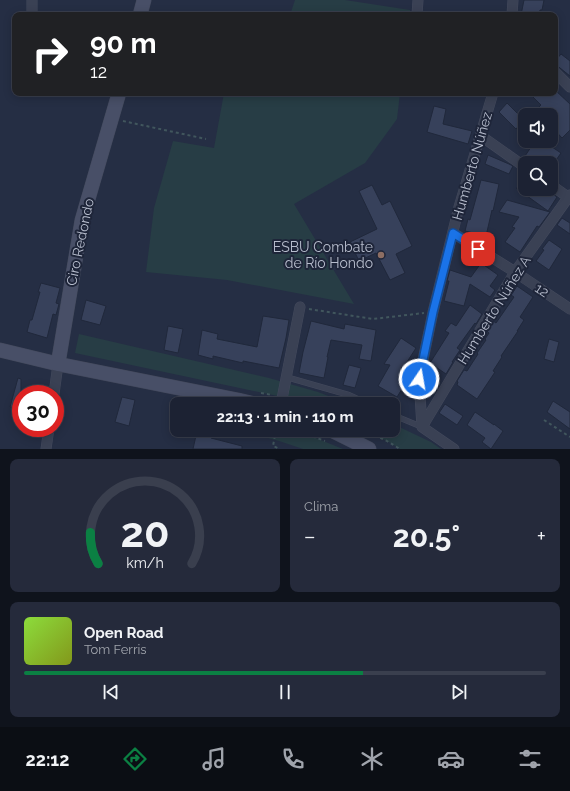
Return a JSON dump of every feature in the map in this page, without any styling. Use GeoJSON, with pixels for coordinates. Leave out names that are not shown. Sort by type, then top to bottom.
{"type":"FeatureCollection","features":[{"type":"Feature","properties":{"kind":"main road"},"geometry":{"type":"LineString","coordinates":[[141,12],[144,0]]}},
{"type":"Feature","properties":{"kind":"main road","name":"Ciro Redondo"},"geometry":{"type":"LineString","coordinates":[[58,364],[82,220],[118,96]]}},
{"type":"Feature","properties":{"kind":"main road"},"geometry":{"type":"LineString","coordinates":[[0,350],[58,364],[225,397]]}},
{"type":"Feature","properties":{"kind":"main road"},"geometry":{"type":"LineString","coordinates":[[331,437],[369,449]]}},
{"type":"Feature","properties":{"kind":"street"},"geometry":{"type":"LineString","coordinates":[[32,0],[32,12]]}},
{"type":"Feature","properties":{"kind":"street"},"geometry":{"type":"LineString","coordinates":[[417,12],[418,0]]}},
{"type":"Feature","properties":{"kind":"street"},"geometry":{"type":"LineString","coordinates":[[512,12],[514,0]]}},
{"type":"Feature","properties":{"kind":"street"},"geometry":{"type":"LineString","coordinates":[[558,75],[570,87]]}},
{"type":"Feature","properties":{"kind":"street","name":"Humberto Núñez"},"geometry":{"type":"LineString","coordinates":[[422,427],[419,379],[433,312],[459,207],[492,96]]}},
{"type":"Feature","properties":{"kind":"street"},"geometry":{"type":"LineString","coordinates":[[480,136],[518,162]]}},
{"type":"Feature","properties":{"kind":"street"},"geometry":{"type":"LineString","coordinates":[[558,189],[569,196]]}},
{"type":"Feature","properties":{"kind":"street","name":"Humberto Núñez A"},"geometry":{"type":"LineString","coordinates":[[422,427],[516,272],[569,196]]}},
{"type":"Feature","properties":{"kind":"street","name":"12"},"geometry":{"type":"LineString","coordinates":[[453,233],[516,272],[570,309]]}},
{"type":"Feature","properties":{"kind":"street"},"geometry":{"type":"LineString","coordinates":[[282,397],[300,307]]}},
{"type":"Feature","properties":{"kind":"street","name":"Ciro Redondo"},"geometry":{"type":"LineString","coordinates":[[55,385],[58,364]]}},
{"type":"Feature","properties":{"kind":"street"},"geometry":{"type":"LineString","coordinates":[[422,427],[454,449]]}},
{"type":"Feature","properties":{"kind":"street"},"geometry":{"type":"LineString","coordinates":[[46,449],[48,437]]}},
{"type":"Feature","properties":{"kind":"lane"},"geometry":{"type":"LineString","coordinates":[[286,377],[353,397]]}},
{"type":"Feature","properties":{"kind":"lane"},"geometry":{"type":"LineString","coordinates":[[400,418],[422,427]]}},
{"type":"Feature","properties":{"kind":"path"},"geometry":{"type":"LineString","coordinates":[[112,119],[206,139]]}},
{"type":"Feature","properties":{"kind":"path"},"geometry":{"type":"LineString","coordinates":[[300,307],[373,319],[433,312]]}},
{"type":"Feature","properties":{"kind":"path"},"geometry":{"type":"LineString","coordinates":[[544,420],[570,437]]}},
{"type":"Feature","properties":{"kind":"path"},"geometry":{"type":"LineString","coordinates":[[275,437],[273,446],[280,449]]}},
{"type":"Feature","properties":{"kind":"path"},"geometry":{"type":"LineString","coordinates":[[379,437],[400,449]]}},
{"type":"Feature","properties":{"kind":"shaded area"},"geometry":{"type":"Polygon","coordinates":[[[295,0],[345,0],[410,10],[410,12],[291,12],[295,0]]]}},
{"type":"Feature","properties":{"kind":"shaded area"},"geometry":{"type":"Polygon","coordinates":[[[223,96],[400,96],[397,119],[365,163],[294,204],[354,304],[227,280],[146,272],[154,208],[173,141],[214,148],[223,96]]]}},
{"type":"Feature","properties":{"kind":"shaded area"},"geometry":{"type":"Polygon","coordinates":[[[79,334],[269,378],[331,397],[282,397],[75,353],[79,334]]]}},
{"type":"Feature","properties":{"kind":"shaded area"},"geometry":{"type":"Polygon","coordinates":[[[400,427],[431,442],[441,449],[400,449],[379,437],[400,437],[400,427]]]}},
{"type":"Feature","properties":{"kind":"shaded area"},"geometry":{"type":"Polygon","coordinates":[[[264,437],[313,437],[343,449],[303,449],[264,437]]]}},
{"type":"Feature","properties":{"kind":"building"},"geometry":{"type":"Polygon","coordinates":[[[524,0],[544,0],[542,10],[540,10],[540,12],[522,12],[524,0]]]}},
{"type":"Feature","properties":{"kind":"building"},"geometry":{"type":"Polygon","coordinates":[[[561,54],[570,61],[570,76],[558,66],[558,58],[561,54]]]}},
{"type":"Feature","properties":{"kind":"building"},"geometry":{"type":"Polygon","coordinates":[[[558,93],[570,104],[570,130],[562,138],[558,134],[558,108],[538,108],[541,105],[532,96],[558,96],[558,93]]]}},
{"type":"Feature","properties":{"kind":"building"},"geometry":{"type":"Polygon","coordinates":[[[507,103],[518,114],[518,127],[516,129],[499,112],[507,103]]]}},
{"type":"Feature","properties":{"kind":"building"},"geometry":{"type":"Polygon","coordinates":[[[434,106],[446,109],[443,124],[472,131],[468,144],[427,132],[434,106]]]}},
{"type":"Feature","properties":{"kind":"building"},"geometry":{"type":"Polygon","coordinates":[[[530,148],[554,148],[561,153],[558,157],[558,156],[525,156],[530,148]]]}},
{"type":"Feature","properties":{"kind":"building"},"geometry":{"type":"Polygon","coordinates":[[[488,155],[513,166],[509,174],[485,164],[488,155]]]}},
{"type":"Feature","properties":{"kind":"building"},"geometry":{"type":"Polygon","coordinates":[[[481,180],[499,184],[486,236],[465,231],[468,219],[470,220],[481,180]]]}},
{"type":"Feature","properties":{"kind":"building"},"geometry":{"type":"Polygon","coordinates":[[[372,185],[382,205],[390,201],[412,246],[396,254],[405,273],[390,280],[376,253],[359,261],[350,242],[377,229],[359,191],[372,185]]]}},
{"type":"Feature","properties":{"kind":"building"},"geometry":{"type":"Polygon","coordinates":[[[527,196],[557,197],[548,211],[527,196]]]}},
{"type":"Feature","properties":{"kind":"building"},"geometry":{"type":"Polygon","coordinates":[[[507,200],[550,212],[539,227],[537,226],[520,252],[505,242],[515,228],[512,227],[519,217],[499,212],[507,200]]]}},
{"type":"Feature","properties":{"kind":"building"},"geometry":{"type":"Polygon","coordinates":[[[562,218],[570,223],[570,234],[557,225],[562,218]]]}},
{"type":"Feature","properties":{"kind":"building"},"geometry":{"type":"Polygon","coordinates":[[[549,240],[562,249],[549,270],[536,261],[544,250],[542,249],[549,240]]]}},
{"type":"Feature","properties":{"kind":"building"},"geometry":{"type":"Polygon","coordinates":[[[481,263],[498,275],[490,286],[495,290],[490,297],[470,284],[464,306],[444,301],[450,270],[471,277],[481,263]]]}},
{"type":"Feature","properties":{"kind":"building"},"geometry":{"type":"Polygon","coordinates":[[[41,283],[60,288],[56,303],[59,304],[56,315],[53,314],[47,338],[27,332],[40,292],[38,292],[41,283]]]}},
{"type":"Feature","properties":{"kind":"building"},"geometry":{"type":"Polygon","coordinates":[[[517,286],[533,297],[520,317],[524,320],[518,331],[501,356],[502,357],[493,371],[495,372],[477,399],[457,385],[457,381],[464,370],[467,371],[478,354],[477,353],[486,340],[485,339],[489,333],[487,331],[493,321],[496,323],[514,297],[511,295],[517,286]]]}},
{"type":"Feature","properties":{"kind":"building"},"geometry":{"type":"Polygon","coordinates":[[[86,300],[106,306],[100,325],[81,320],[86,300]]]}},
{"type":"Feature","properties":{"kind":"building"},"geometry":{"type":"Polygon","coordinates":[[[470,305],[482,314],[457,348],[460,350],[446,374],[430,363],[449,333],[445,331],[451,323],[456,326],[470,305]]]}},
{"type":"Feature","properties":{"kind":"building"},"geometry":{"type":"Polygon","coordinates":[[[263,316],[289,320],[279,368],[243,361],[243,363],[213,356],[213,359],[198,355],[202,330],[218,334],[217,339],[257,347],[263,316]]]}},
{"type":"Feature","properties":{"kind":"building"},"geometry":{"type":"Polygon","coordinates":[[[311,321],[344,329],[345,324],[376,330],[371,361],[359,359],[362,345],[331,340],[324,378],[299,373],[311,321]]]}},
{"type":"Feature","properties":{"kind":"building"},"geometry":{"type":"Polygon","coordinates":[[[168,326],[183,329],[178,353],[164,350],[168,326]]]}},
{"type":"Feature","properties":{"kind":"building"},"geometry":{"type":"Polygon","coordinates":[[[401,338],[416,348],[407,362],[411,364],[399,383],[404,386],[397,397],[378,386],[390,365],[384,364],[401,338]]]}},
{"type":"Feature","properties":{"kind":"building"},"geometry":{"type":"Polygon","coordinates":[[[549,339],[559,342],[554,362],[544,359],[549,339]]]}},
{"type":"Feature","properties":{"kind":"building"},"geometry":{"type":"Polygon","coordinates":[[[349,365],[361,368],[355,388],[343,385],[349,365]]]}},
{"type":"Feature","properties":{"kind":"building"},"geometry":{"type":"Polygon","coordinates":[[[18,378],[21,379],[21,385],[16,385],[18,378]]]}},
{"type":"Feature","properties":{"kind":"building"},"geometry":{"type":"Polygon","coordinates":[[[122,397],[135,400],[129,426],[115,422],[122,397]]]}},
{"type":"Feature","properties":{"kind":"building"},"geometry":{"type":"Polygon","coordinates":[[[553,401],[570,412],[570,429],[547,412],[553,401]]]}},
{"type":"Feature","properties":{"kind":"building"},"geometry":{"type":"Polygon","coordinates":[[[445,404],[463,416],[457,425],[439,413],[445,404]]]}},
{"type":"Feature","properties":{"kind":"building"},"geometry":{"type":"Polygon","coordinates":[[[475,412],[503,431],[491,449],[482,442],[485,438],[467,425],[475,412]]]}},
{"type":"Feature","properties":{"kind":"building"},"geometry":{"type":"Polygon","coordinates":[[[196,437],[211,437],[242,446],[242,449],[193,449],[196,437]]]}},
{"type":"Feature","properties":{"kind":"place","name":"ESBU Combate de Río Hondo"},"geometry":{"type":"Point","coordinates":[381,255]}},
{"type":"Feature","properties":{"kind":"route"},"geometry":{"type":"LineString","coordinates":[[419,379],[433,312],[453,233],[478,249]]}}]}
